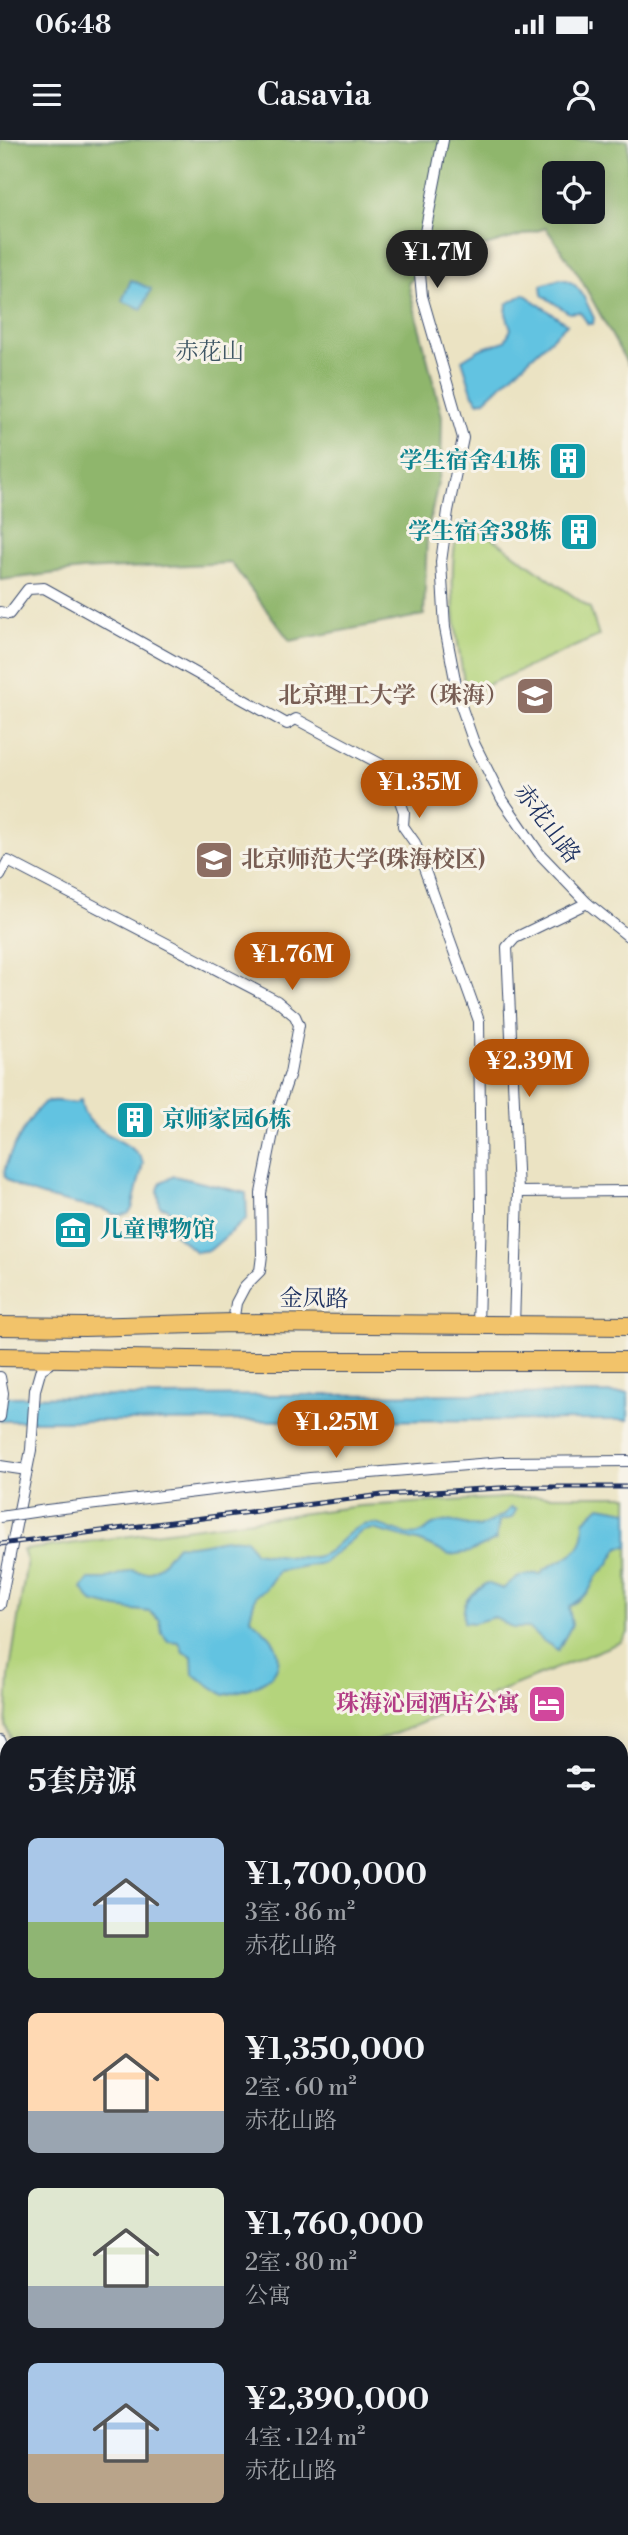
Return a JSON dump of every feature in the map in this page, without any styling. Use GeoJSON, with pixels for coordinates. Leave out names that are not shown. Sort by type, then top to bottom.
{"type":"FeatureCollection","features":[{"type":"Feature","properties":{"kind":"highway","name":"金凤路"},"geometry":{"type":"LineString","coordinates":[[0,1326],[233,1323],[628,1326]]}},
{"type":"Feature","properties":{"kind":"highway"},"geometry":{"type":"LineString","coordinates":[[0,1357],[252,1361],[628,1361]]}},
{"type":"Feature","properties":{"kind":"street","name":"赤花山路"},"geometry":{"type":"LineString","coordinates":[[443,140],[419,263],[422,296],[463,438],[441,562],[445,628],[459,700],[474,743],[502,799],[540,853],[587,903],[628,936]]}},
{"type":"Feature","properties":{"kind":"street"},"geometry":{"type":"LineString","coordinates":[[0,611],[9,614],[28,589],[44,588],[287,724],[296,719],[388,768],[404,812],[403,826],[415,843],[479,1021],[481,1210],[478,1326]]}},
{"type":"Feature","properties":{"kind":"street"},"geometry":{"type":"LineString","coordinates":[[0,876],[8,861],[277,1000],[295,1016],[299,1025],[290,1073],[278,1108],[261,1193],[260,1272],[245,1286],[236,1303],[233,1323]]}},
{"type":"Feature","properties":{"kind":"street"},"geometry":{"type":"LineString","coordinates":[[514,1326],[518,1192],[507,947],[515,939],[587,903]]}},
{"type":"Feature","properties":{"kind":"street"},"geometry":{"type":"LineString","coordinates":[[518,1192],[628,1191]]}},
{"type":"Feature","properties":{"kind":"street"},"geometry":{"type":"LineString","coordinates":[[0,1605],[27,1470],[35,1390],[41,1369],[63,1358]]}},
{"type":"Feature","properties":{"kind":"street"},"geometry":{"type":"LineString","coordinates":[[0,1377],[3,1393],[0,1418]]}},
{"type":"Feature","properties":{"kind":"street"},"geometry":{"type":"LineString","coordinates":[[0,1517],[310,1478],[503,1462],[628,1461]]}},
{"type":"Feature","properties":{"kind":"street"},"geometry":{"type":"LineString","coordinates":[[0,1466],[27,1470]]}},
{"type":"Feature","properties":{"kind":"green space","name":"赤花山"},"geometry":{"type":"Polygon","coordinates":[[[0,140],[628,140],[628,365],[578,274],[546,228],[431,262],[408,283],[442,416],[441,468],[427,535],[424,615],[290,641],[231,563],[82,570],[0,580],[0,140]]]}},
{"type":"Feature","properties":{"kind":"green space"},"geometry":{"type":"Polygon","coordinates":[[[459,524],[481,530],[590,608],[599,636],[466,694],[456,631],[453,587],[459,524]]]}},
{"type":"Feature","properties":{"kind":"green space"},"geometry":{"type":"Polygon","coordinates":[[[538,1496],[628,1496],[628,1633],[621,1642],[389,1736],[10,1736],[6,1727],[9,1676],[27,1561],[23,1550],[360,1506],[538,1496]]]}},
{"type":"Feature","properties":{"kind":"water"},"geometry":{"type":"Polygon","coordinates":[[[560,279],[573,283],[582,293],[594,318],[593,324],[588,324],[580,312],[569,313],[542,295],[541,285],[560,279]]]}},
{"type":"Feature","properties":{"kind":"water"},"geometry":{"type":"Polygon","coordinates":[[[131,280],[151,289],[142,309],[122,301],[131,280]]]}},
{"type":"Feature","properties":{"kind":"water"},"geometry":{"type":"Polygon","coordinates":[[[524,294],[567,324],[485,400],[479,402],[473,395],[462,360],[480,349],[505,341],[511,329],[506,314],[507,304],[524,294]]]}},
{"type":"Feature","properties":{"kind":"water"},"geometry":{"type":"Polygon","coordinates":[[[81,1099],[83,1111],[90,1121],[131,1148],[143,1163],[132,1209],[128,1214],[115,1215],[36,1194],[22,1189],[5,1177],[12,1150],[39,1108],[47,1102],[76,1103],[81,1099]]]}},
{"type":"Feature","properties":{"kind":"water"},"geometry":{"type":"Polygon","coordinates":[[[174,1176],[246,1193],[247,1218],[210,1250],[196,1252],[171,1231],[171,1214],[167,1208],[160,1207],[158,1190],[161,1182],[174,1176]]]}},
{"type":"Feature","properties":{"kind":"water"},"geometry":{"type":"Polygon","coordinates":[[[628,1393],[628,1420],[0,1421],[0,1397],[628,1393]]]}},
{"type":"Feature","properties":{"kind":"water"},"geometry":{"type":"Polygon","coordinates":[[[600,1506],[628,1511],[628,1546],[619,1547],[608,1565],[596,1577],[588,1593],[569,1607],[572,1625],[558,1650],[529,1628],[513,1628],[494,1617],[474,1623],[464,1622],[464,1608],[468,1598],[487,1583],[503,1589],[520,1577],[541,1574],[575,1552],[582,1540],[584,1521],[600,1506]]]}},
{"type":"Feature","properties":{"kind":"water"},"geometry":{"type":"Polygon","coordinates":[[[511,1507],[516,1510],[512,1518],[499,1521],[496,1540],[470,1552],[449,1555],[421,1542],[373,1529],[362,1531],[323,1563],[278,1571],[265,1590],[256,1595],[250,1617],[273,1641],[278,1654],[278,1664],[274,1673],[266,1680],[224,1695],[193,1674],[192,1656],[183,1652],[179,1642],[168,1641],[162,1633],[160,1621],[150,1612],[92,1602],[82,1588],[89,1579],[105,1579],[132,1570],[153,1570],[177,1545],[238,1539],[247,1540],[254,1552],[313,1557],[326,1553],[351,1532],[365,1525],[379,1525],[413,1535],[445,1522],[479,1527],[504,1515],[511,1507]]]}},
{"type":"Feature","properties":{"kind":"railway"},"geometry":{"type":"LineString","coordinates":[[0,1544],[382,1495],[517,1487],[628,1487]]}},
{"type":"Feature","properties":{"kind":"place","name":"学生宿舍41栋"},"geometry":{"type":"Point","coordinates":[568,461]}},
{"type":"Feature","properties":{"kind":"place","name":"学生宿舍38栋"},"geometry":{"type":"Point","coordinates":[579,532]}},
{"type":"Feature","properties":{"kind":"place","name":"北京理工大学（珠海）"},"geometry":{"type":"Point","coordinates":[535,696]}},
{"type":"Feature","properties":{"kind":"place","name":"北京师范大学(珠海校区)"},"geometry":{"type":"Point","coordinates":[214,860]}},
{"type":"Feature","properties":{"kind":"place","name":"京师家园6栋"},"geometry":{"type":"Point","coordinates":[135,1120]}},
{"type":"Feature","properties":{"kind":"place","name":"儿童博物馆"},"geometry":{"type":"Point","coordinates":[73,1230]}},
{"type":"Feature","properties":{"kind":"place","name":"珠海沁园酒店公寓"},"geometry":{"type":"Point","coordinates":[547,1704]}}]}
